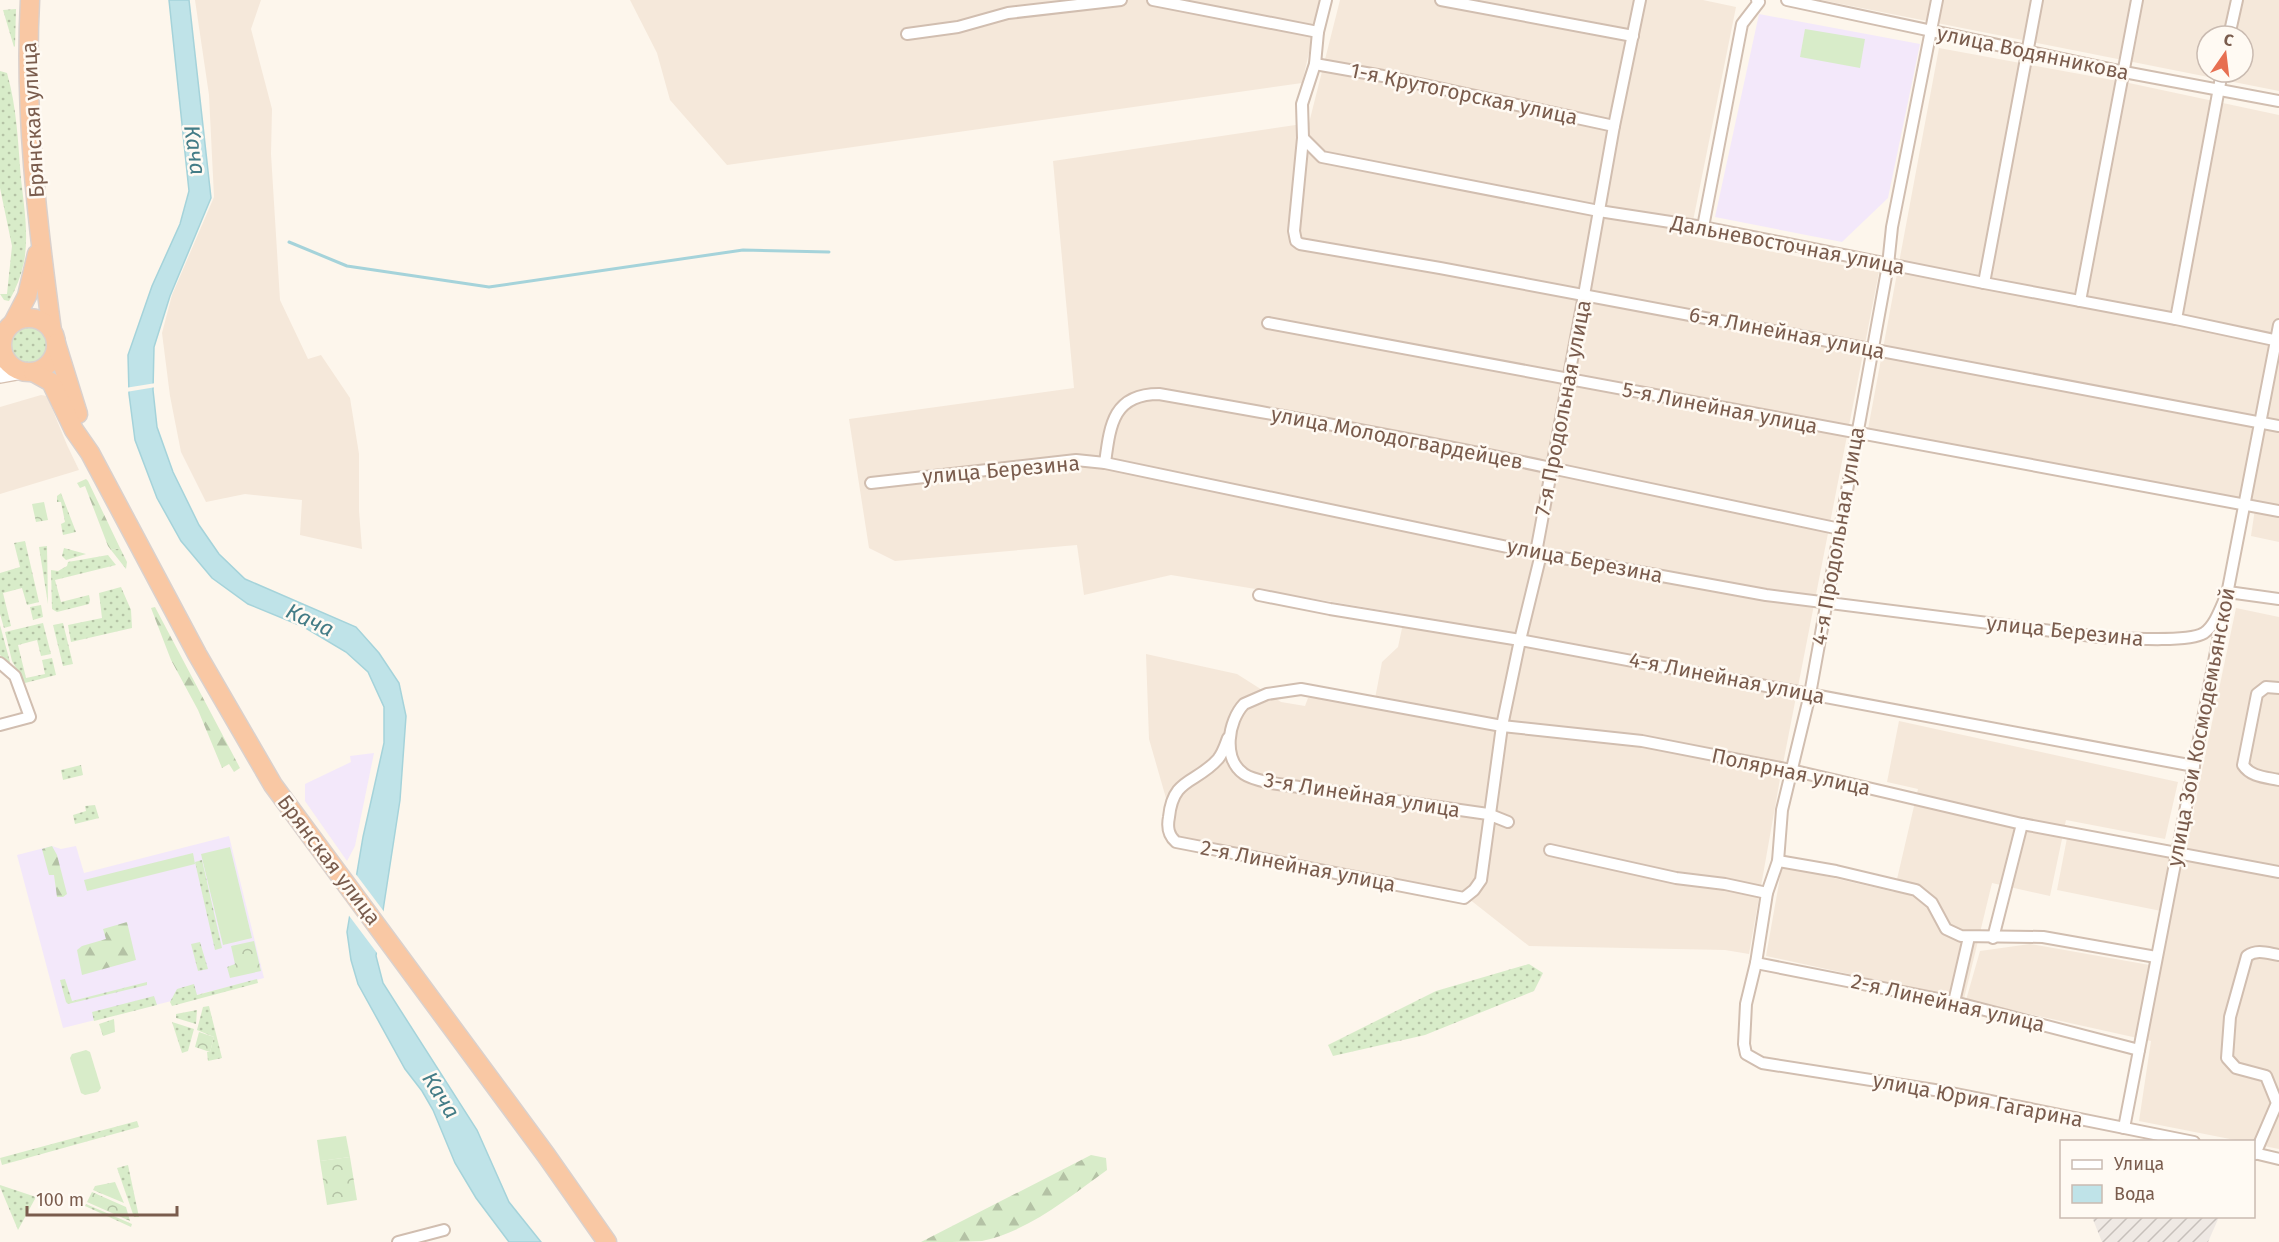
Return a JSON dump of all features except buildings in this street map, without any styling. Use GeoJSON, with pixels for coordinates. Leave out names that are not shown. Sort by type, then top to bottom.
{"type":"FeatureCollection","features":[{"type":"Feature","properties":{"kind":"highway","name":"Брянская улица"},"geometry":{"type":"LineString","coordinates":[[30,0],[28,92],[40,241],[54,337],[90,453]]}},
{"type":"Feature","properties":{"kind":"highway","name":"Брянская улица"},"geometry":{"type":"LineString","coordinates":[[40,241],[32,282],[1,344],[7,360],[51,382],[74,430],[90,453],[192,644],[261,766],[345,884],[546,1155],[607,1242]]}},
{"type":"Feature","properties":{"kind":"highway"},"geometry":{"type":"LineString","coordinates":[[13,323],[21,319],[38,320],[54,337],[54,356],[50,362],[45,366],[27,371]]}},
{"type":"Feature","properties":{"kind":"main road"},"geometry":{"type":"LineString","coordinates":[[0,375],[27,371]]}},
{"type":"Feature","properties":{"kind":"street"},"geometry":{"type":"LineString","coordinates":[[908,34],[958,27],[1008,13],[1121,0]]}},
{"type":"Feature","properties":{"kind":"street"},"geometry":{"type":"LineString","coordinates":[[1153,0],[1318,32]]}},
{"type":"Feature","properties":{"kind":"street"},"geometry":{"type":"LineString","coordinates":[[1303,138],[1302,104],[1314,64],[1318,32],[1326,0]]}},
{"type":"Feature","properties":{"kind":"street"},"geometry":{"type":"LineString","coordinates":[[1441,0],[1633,36]]}},
{"type":"Feature","properties":{"kind":"street","name":"7-я Продольная улица"},"geometry":{"type":"LineString","coordinates":[[1488,814],[1502,726],[1541,554],[1536,547],[1614,126],[1640,0]]}},
{"type":"Feature","properties":{"kind":"street"},"geometry":{"type":"LineString","coordinates":[[1703,227],[1742,24],[1759,2],[1757,0]]}},
{"type":"Feature","properties":{"kind":"street","name":"улица Водянникова"},"geometry":{"type":"LineString","coordinates":[[1787,0],[1836,5],[1930,32],[2279,101]]}},
{"type":"Feature","properties":{"kind":"street","name":"4-я Продольная улица"},"geometry":{"type":"LineString","coordinates":[[1762,1063],[1746,1054],[1744,1044],[1746,1004],[1756,963],[1767,893],[1778,861],[1782,810],[1810,694],[1888,265],[1892,227],[1937,0]]}},
{"type":"Feature","properties":{"kind":"street"},"geometry":{"type":"LineString","coordinates":[[1984,283],[2037,0]]}},
{"type":"Feature","properties":{"kind":"street"},"geometry":{"type":"LineString","coordinates":[[2080,301],[2137,0]]}},
{"type":"Feature","properties":{"kind":"street"},"geometry":{"type":"LineString","coordinates":[[2232,24],[2237,0]]}},
{"type":"Feature","properties":{"kind":"street","name":"1-я Крутогорская улица"},"geometry":{"type":"LineString","coordinates":[[1314,64],[1383,75],[1614,126]]}},
{"type":"Feature","properties":{"kind":"street"},"geometry":{"type":"LineString","coordinates":[[2176,319],[2220,84]]}},
{"type":"Feature","properties":{"kind":"street","name":"Дальневосточная улица"},"geometry":{"type":"LineString","coordinates":[[1303,138],[1322,156],[1599,211],[1703,227],[2278,341]]}},
{"type":"Feature","properties":{"kind":"street","name":"6-я Линейная улица"},"geometry":{"type":"LineString","coordinates":[[1303,138],[1294,224],[1296,241],[1308,247],[1440,268],[2279,426]]}},
{"type":"Feature","properties":{"kind":"street","name":"5-я Линейная улица"},"geometry":{"type":"LineString","coordinates":[[1268,323],[2279,511]]}},
{"type":"Feature","properties":{"kind":"street","name":"улица Зои Космодемьянской"},"geometry":{"type":"LineString","coordinates":[[2124,1128],[2260,422],[2278,341],[2279,325]]}},
{"type":"Feature","properties":{"kind":"street","name":"улица Молодогвардейцев"},"geometry":{"type":"LineString","coordinates":[[1105,463],[1110,425],[1119,410],[1130,400],[1144,394],[1152,394],[1318,422],[1840,529]]}},
{"type":"Feature","properties":{"kind":"street","name":"улица Березина"},"geometry":{"type":"LineString","coordinates":[[871,483],[1076,460],[1105,463],[1541,554],[1755,593],[2100,637],[2152,640],[2204,633],[2213,622],[2228,592]]}},
{"type":"Feature","properties":{"kind":"street"},"geometry":{"type":"LineString","coordinates":[[2228,592],[2279,598]]}},
{"type":"Feature","properties":{"kind":"street","name":"4-я Линейная улица"},"geometry":{"type":"LineString","coordinates":[[1259,594],[1330,609],[1520,640],[2194,766]]}},
{"type":"Feature","properties":{"kind":"street"},"geometry":{"type":"LineString","coordinates":[[0,663],[15,676],[30,717],[0,725]]}},
{"type":"Feature","properties":{"kind":"street"},"geometry":{"type":"LineString","coordinates":[[2279,688],[2266,687],[2257,694],[2243,765],[2246,771],[2254,775],[2279,780]]}},
{"type":"Feature","properties":{"kind":"street","name":"Полярная улица"},"geometry":{"type":"LineString","coordinates":[[1229,735],[1244,704],[1267,694],[1301,689],[1502,726],[1642,741],[1791,770],[2022,824],[2279,872]]}},
{"type":"Feature","properties":{"kind":"street","name":"3-я Линейная улица"},"geometry":{"type":"LineString","coordinates":[[1229,735],[1233,762],[1245,775],[1251,777],[1271,783],[1488,814],[1508,822]]}},
{"type":"Feature","properties":{"kind":"street","name":"2-я Линейная улица"},"geometry":{"type":"LineString","coordinates":[[1229,735],[1224,750],[1216,762],[1185,783],[1174,794],[1168,825],[1170,835],[1176,842],[1464,898],[1474,890],[1480,880],[1488,814]]}},
{"type":"Feature","properties":{"kind":"street"},"geometry":{"type":"LineString","coordinates":[[1993,938],[2022,824]]}},
{"type":"Feature","properties":{"kind":"street"},"geometry":{"type":"LineString","coordinates":[[1550,850],[1676,878],[1725,884],[1767,893]]}},
{"type":"Feature","properties":{"kind":"street"},"geometry":{"type":"LineString","coordinates":[[1778,861],[1916,890],[1932,903],[1946,929],[1969,937],[2043,937],[2156,957]]}},
{"type":"Feature","properties":{"kind":"street"},"geometry":{"type":"LineString","coordinates":[[1954,1002],[1969,937]]}},
{"type":"Feature","properties":{"kind":"street"},"geometry":{"type":"LineString","coordinates":[[2255,1152],[2278,1102],[2266,1077],[2236,1068],[2227,1058],[2230,1017],[2243,963],[2252,952],[2260,951],[2279,955]]}},
{"type":"Feature","properties":{"kind":"street","name":"2-я Линейная улица"},"geometry":{"type":"LineString","coordinates":[[1756,963],[1954,1002],[2139,1050]]}},
{"type":"Feature","properties":{"kind":"street","name":"улица Юрия Гагарина"},"geometry":{"type":"LineString","coordinates":[[1762,1063],[1941,1091],[2184,1140]]}},
{"type":"Feature","properties":{"kind":"street"},"geometry":{"type":"LineString","coordinates":[[2255,1154],[2279,1159]]}},
{"type":"Feature","properties":{"kind":"street"},"geometry":{"type":"LineString","coordinates":[[398,1242],[444,1230]]}},
{"type":"Feature","properties":{"kind":"shaded area"},"geometry":{"type":"Polygon","coordinates":[[[195,0],[261,0],[251,29],[272,109],[271,154],[280,300],[308,359],[321,355],[350,398],[359,454],[362,549],[300,535],[302,500],[245,494],[206,502],[181,452],[170,396],[162,333],[172,295],[214,197],[209,95],[195,0]]]}},
{"type":"Feature","properties":{"kind":"shaded area"},"geometry":{"type":"Polygon","coordinates":[[[630,0],[1321,0],[1302,83],[727,165],[670,100],[657,53],[630,0]]]}},
{"type":"Feature","properties":{"kind":"shaded area"},"geometry":{"type":"Polygon","coordinates":[[[1340,0],[1703,0],[1736,7],[1690,236],[1879,272],[1780,779],[1749,954],[1725,950],[1529,946],[1464,895],[1178,840],[1149,739],[1146,654],[1237,674],[1281,702],[1305,706],[1308,698],[1332,699],[1373,709],[1382,662],[1398,647],[1405,614],[1171,575],[1084,595],[1077,545],[895,561],[869,548],[849,419],[1074,388],[1053,161],[1309,123],[1340,0]]]}},
{"type":"Feature","properties":{"kind":"shaded area"},"geometry":{"type":"Polygon","coordinates":[[[1821,0],[2279,0],[2279,91],[2244,84],[2255,84],[2255,24],[2195,24],[2195,74],[1821,0]]]}},
{"type":"Feature","properties":{"kind":"shaded area"},"geometry":{"type":"Polygon","coordinates":[[[1759,14],[1920,44],[1888,198],[1842,242],[1715,217],[1759,14]]]}},
{"type":"Feature","properties":{"kind":"shaded area"},"geometry":{"type":"Polygon","coordinates":[[[1939,48],[2129,83],[2279,115],[2279,542],[2251,536],[2256,502],[1868,429],[1939,48]]]}},
{"type":"Feature","properties":{"kind":"shaded area"},"geometry":{"type":"Polygon","coordinates":[[[41,395],[47,396],[79,470],[0,494],[0,407],[41,395]]]}},
{"type":"Feature","properties":{"kind":"shaded area"},"geometry":{"type":"Polygon","coordinates":[[[2236,608],[2279,617],[2279,1149],[2255,1144],[2255,1140],[2235,1140],[2139,1121],[2151,1041],[1966,1000],[1980,951],[2030,944],[2161,967],[2171,913],[2057,890],[2067,838],[2183,861],[2236,608]]]}},
{"type":"Feature","properties":{"kind":"shaded area"},"geometry":{"type":"Polygon","coordinates":[[[1899,721],[2178,782],[2165,839],[2066,820],[2050,896],[1992,883],[1964,999],[1766,956],[1782,866],[1894,892],[1918,789],[1887,782],[1899,721]]]}},
{"type":"Feature","properties":{"kind":"shaded area"},"geometry":{"type":"Polygon","coordinates":[[[374,753],[355,846],[347,861],[305,801],[305,784],[351,762],[350,756],[374,753]]]}},
{"type":"Feature","properties":{"kind":"shaded area"},"geometry":{"type":"Polygon","coordinates":[[[229,836],[264,978],[63,1028],[17,855],[52,846],[61,849],[76,846],[84,873],[229,836]]]}},
{"type":"Feature","properties":{"kind":"shaded area"},"geometry":{"type":"Polygon","coordinates":[[[2092,1218],[2219,1218],[2208,1242],[2102,1242],[2092,1218]]]}},
{"type":"Feature","properties":{"kind":"green space"},"geometry":{"type":"Polygon","coordinates":[[[16,9],[15,46],[14,47],[3,10],[16,9]]]}},
{"type":"Feature","properties":{"kind":"green space"},"geometry":{"type":"Polygon","coordinates":[[[1805,29],[1865,39],[1860,68],[1800,57],[1805,29]]]}},
{"type":"Feature","properties":{"kind":"green space"},"geometry":{"type":"Polygon","coordinates":[[[0,71],[7,73],[13,99],[26,231],[23,267],[9,301],[4,300],[0,294],[7,294],[12,246],[0,188],[0,71]]]}},
{"type":"Feature","properties":{"kind":"green space"},"geometry":{"type":"Polygon","coordinates":[[[29,326],[43,332],[49,346],[43,360],[29,366],[15,360],[9,346],[15,332],[29,326]]]}},
{"type":"Feature","properties":{"kind":"green space"},"geometry":{"type":"Polygon","coordinates":[[[86,479],[120,548],[111,550],[108,546],[85,486],[80,488],[77,483],[86,479]]]}},
{"type":"Feature","properties":{"kind":"green space"},"geometry":{"type":"Polygon","coordinates":[[[61,493],[76,532],[63,535],[61,524],[65,522],[61,502],[57,502],[57,496],[61,493]]]}},
{"type":"Feature","properties":{"kind":"green space"},"geometry":{"type":"Polygon","coordinates":[[[44,502],[48,520],[36,522],[32,504],[44,502]]]}},
{"type":"Feature","properties":{"kind":"green space"},"geometry":{"type":"Polygon","coordinates":[[[25,541],[39,602],[27,605],[22,588],[3,593],[11,626],[4,628],[0,614],[0,573],[20,567],[14,543],[25,541]]]}},
{"type":"Feature","properties":{"kind":"green space"},"geometry":{"type":"Polygon","coordinates":[[[47,546],[48,604],[39,547],[47,546]]]}},
{"type":"Feature","properties":{"kind":"green space"},"geometry":{"type":"Polygon","coordinates":[[[64,548],[86,554],[66,560],[62,556],[64,548]]]}},
{"type":"Feature","properties":{"kind":"green space"},"geometry":{"type":"Polygon","coordinates":[[[120,548],[127,562],[126,569],[111,550],[120,548]]]}},
{"type":"Feature","properties":{"kind":"green space"},"geometry":{"type":"Polygon","coordinates":[[[108,555],[116,565],[55,580],[61,602],[89,595],[89,604],[57,612],[52,609],[51,570],[58,571],[67,566],[68,562],[108,555]]]}},
{"type":"Feature","properties":{"kind":"green space"},"geometry":{"type":"Polygon","coordinates":[[[121,587],[131,610],[132,628],[71,642],[68,625],[102,618],[99,593],[121,587]]]}},
{"type":"Feature","properties":{"kind":"green space"},"geometry":{"type":"Polygon","coordinates":[[[41,605],[43,617],[33,620],[30,607],[41,605]]]}},
{"type":"Feature","properties":{"kind":"green space"},"geometry":{"type":"Polygon","coordinates":[[[155,607],[240,768],[234,772],[229,764],[222,768],[198,710],[171,660],[151,608],[155,607]]]}},
{"type":"Feature","properties":{"kind":"green space"},"geometry":{"type":"Polygon","coordinates":[[[43,623],[51,654],[41,656],[37,640],[18,645],[26,678],[45,674],[42,660],[52,658],[56,675],[25,683],[12,661],[5,632],[43,623]]]}},
{"type":"Feature","properties":{"kind":"green space"},"geometry":{"type":"Polygon","coordinates":[[[63,623],[73,664],[63,666],[53,625],[63,623]]]}},
{"type":"Feature","properties":{"kind":"green space"},"geometry":{"type":"Polygon","coordinates":[[[0,625],[10,662],[7,663],[0,655],[0,625]]]}},
{"type":"Feature","properties":{"kind":"green space"},"geometry":{"type":"Polygon","coordinates":[[[81,765],[83,775],[63,780],[61,770],[81,765]]]}},
{"type":"Feature","properties":{"kind":"green space"},"geometry":{"type":"Polygon","coordinates":[[[95,805],[99,818],[75,824],[73,815],[86,811],[85,806],[95,805]]]}},
{"type":"Feature","properties":{"kind":"green space"},"geometry":{"type":"Polygon","coordinates":[[[52,846],[57,855],[67,894],[63,897],[57,897],[54,875],[49,875],[42,849],[52,846]]]}},
{"type":"Feature","properties":{"kind":"green space"},"geometry":{"type":"Polygon","coordinates":[[[230,847],[252,938],[223,945],[201,854],[230,847]]]}},
{"type":"Feature","properties":{"kind":"green space"},"geometry":{"type":"Polygon","coordinates":[[[193,853],[195,864],[87,891],[84,880],[193,853]]]}},
{"type":"Feature","properties":{"kind":"green space"},"geometry":{"type":"Polygon","coordinates":[[[202,860],[222,948],[215,950],[195,862],[202,860]]]}},
{"type":"Feature","properties":{"kind":"green space"},"geometry":{"type":"Polygon","coordinates":[[[127,922],[136,960],[82,975],[77,950],[82,946],[106,939],[103,929],[127,922]]]}},
{"type":"Feature","properties":{"kind":"green space"},"geometry":{"type":"Polygon","coordinates":[[[254,941],[261,971],[230,978],[227,967],[235,964],[231,946],[254,941]]]}},
{"type":"Feature","properties":{"kind":"green space"},"geometry":{"type":"Polygon","coordinates":[[[200,942],[208,969],[198,971],[191,944],[200,942]]]}},
{"type":"Feature","properties":{"kind":"green space"},"geometry":{"type":"Polygon","coordinates":[[[1529,964],[1543,973],[1534,991],[1425,1035],[1333,1056],[1328,1045],[1436,991],[1529,964]]]}},
{"type":"Feature","properties":{"kind":"green space"},"geometry":{"type":"Polygon","coordinates":[[[65,979],[72,1001],[147,982],[147,985],[68,1004],[60,980],[65,979]]]}},
{"type":"Feature","properties":{"kind":"green space"},"geometry":{"type":"Polygon","coordinates":[[[257,979],[258,983],[172,1006],[170,1002],[177,989],[194,984],[197,995],[257,979]]]}},
{"type":"Feature","properties":{"kind":"green space"},"geometry":{"type":"Polygon","coordinates":[[[154,996],[157,1005],[94,1021],[92,1012],[154,996]]]}},
{"type":"Feature","properties":{"kind":"green space"},"geometry":{"type":"Polygon","coordinates":[[[209,1006],[222,1058],[208,1061],[207,1052],[210,1052],[214,1037],[197,1030],[203,1007],[209,1006]]]}},
{"type":"Feature","properties":{"kind":"green space"},"geometry":{"type":"Polygon","coordinates":[[[197,1010],[196,1024],[176,1018],[176,1014],[197,1010]]]}},
{"type":"Feature","properties":{"kind":"green space"},"geometry":{"type":"Polygon","coordinates":[[[114,1019],[115,1032],[103,1036],[99,1024],[114,1019]]]}},
{"type":"Feature","properties":{"kind":"green space"},"geometry":{"type":"Polygon","coordinates":[[[172,1022],[194,1029],[188,1051],[182,1053],[172,1022]]]}},
{"type":"Feature","properties":{"kind":"green space"},"geometry":{"type":"Polygon","coordinates":[[[199,1032],[214,1037],[210,1052],[195,1047],[199,1032]]]}},
{"type":"Feature","properties":{"kind":"green space"},"geometry":{"type":"Polygon","coordinates":[[[86,1050],[90,1052],[101,1088],[98,1092],[85,1095],[81,1093],[70,1058],[72,1054],[86,1050]]]}},
{"type":"Feature","properties":{"kind":"green space"},"geometry":{"type":"Polygon","coordinates":[[[137,1121],[139,1127],[2,1165],[0,1158],[137,1121]]]}},
{"type":"Feature","properties":{"kind":"green space"},"geometry":{"type":"Polygon","coordinates":[[[346,1136],[350,1157],[320,1161],[317,1140],[346,1136]]]}},
{"type":"Feature","properties":{"kind":"green space"},"geometry":{"type":"Polygon","coordinates":[[[1091,1155],[1106,1158],[1107,1170],[1032,1222],[982,1241],[921,1242],[1091,1155]]]}},
{"type":"Feature","properties":{"kind":"green space"},"geometry":{"type":"Polygon","coordinates":[[[350,1157],[357,1200],[327,1205],[320,1161],[350,1157]]]}},
{"type":"Feature","properties":{"kind":"green space"},"geometry":{"type":"Polygon","coordinates":[[[128,1165],[139,1217],[134,1217],[117,1168],[128,1165]]]}},
{"type":"Feature","properties":{"kind":"green space"},"geometry":{"type":"Polygon","coordinates":[[[115,1182],[124,1203],[93,1190],[95,1186],[115,1182]]]}},
{"type":"Feature","properties":{"kind":"green space"},"geometry":{"type":"Polygon","coordinates":[[[0,1185],[36,1197],[18,1230],[0,1187],[0,1185]]]}},
{"type":"Feature","properties":{"kind":"green space"},"geometry":{"type":"Polygon","coordinates":[[[92,1192],[126,1207],[130,1221],[87,1202],[92,1192]]]}},
{"type":"Feature","properties":{"kind":"green space"},"geometry":{"type":"Polygon","coordinates":[[[86,1204],[132,1224],[131,1227],[85,1206],[86,1204]]]}},
{"type":"Feature","properties":{"kind":"water","name":"Кача"},"geometry":{"type":"Polygon","coordinates":[[[169,0],[189,0],[211,198],[170,296],[154,347],[153,390],[157,427],[173,472],[199,525],[219,554],[245,579],[356,627],[379,653],[399,683],[406,716],[400,800],[376,956],[383,983],[477,1130],[509,1202],[541,1242],[509,1242],[476,1198],[455,1163],[433,1110],[405,1069],[358,984],[351,960],[347,932],[363,837],[384,743],[384,707],[368,672],[346,652],[304,627],[248,604],[212,578],[181,541],[157,498],[135,440],[129,394],[128,355],[152,286],[180,224],[189,191],[169,0]]]}},
{"type":"Feature","properties":{"kind":"pier"},"geometry":{"type":"Polygon","coordinates":[[[156,383],[156,387],[126,392],[125,388],[156,383]]]}},
{"type":"Feature","properties":{"kind":"pier"},"geometry":{"type":"Polygon","coordinates":[[[355,873],[385,913],[380,957],[347,913],[355,873]]]}},
{"type":"Feature","properties":{"kind":"waterway"},"geometry":{"type":"LineString","coordinates":[[289,242],[347,266],[489,287],[743,250],[829,252]]}}]}
